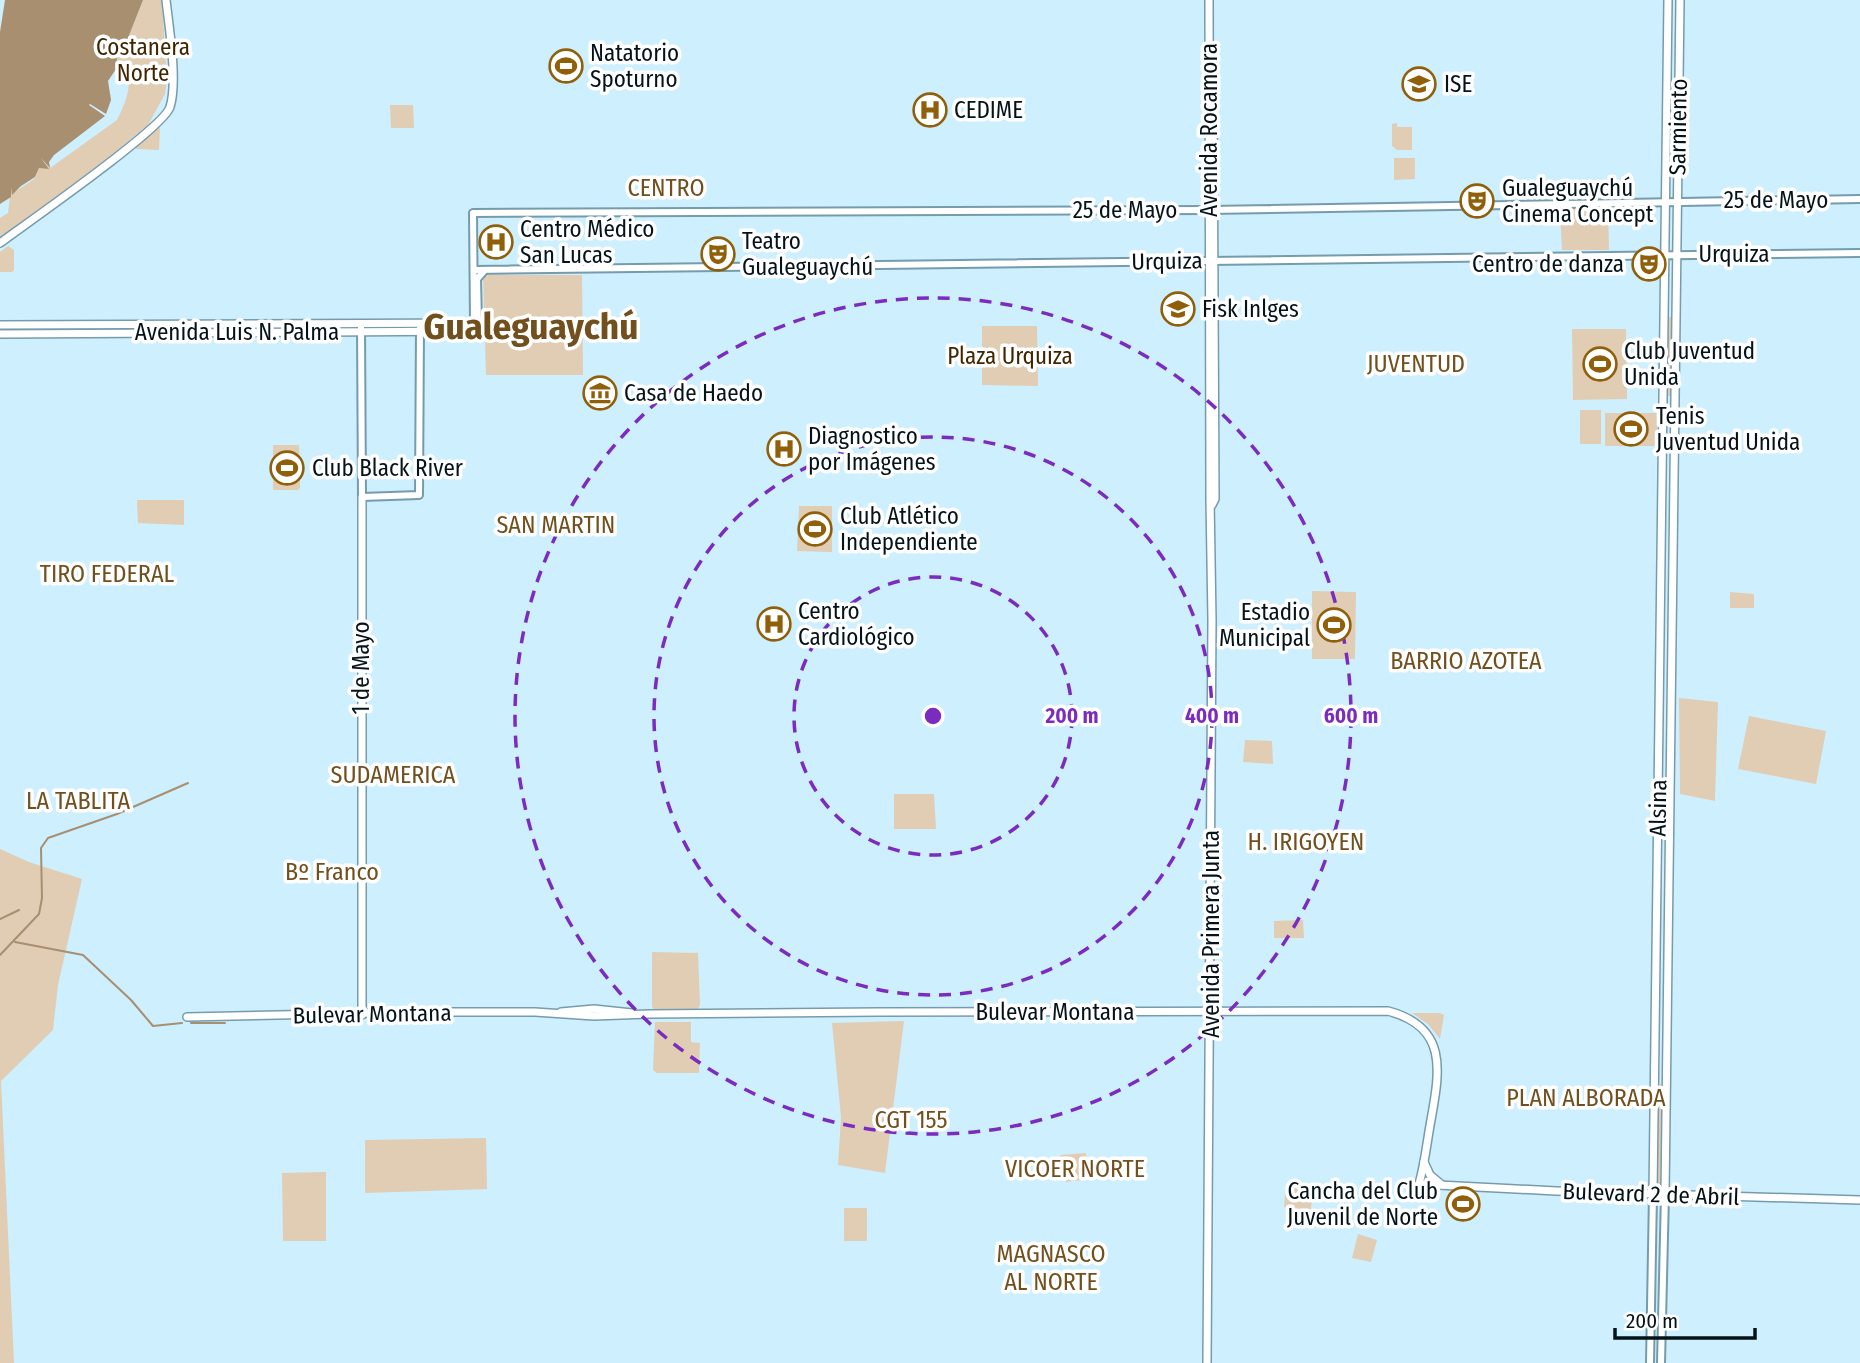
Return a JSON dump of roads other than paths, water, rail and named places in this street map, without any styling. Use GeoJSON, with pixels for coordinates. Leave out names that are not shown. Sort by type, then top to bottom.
{"type":"FeatureCollection","features":[{"type":"Feature","properties":{"kind":"main road"},"geometry":{"type":"LineString","coordinates":[[0,243],[121,152],[169,111],[173,92],[166,0]]}},
{"type":"Feature","properties":{"kind":"main road","name":"Avenida Rocamora"},"geometry":{"type":"LineString","coordinates":[[1211,0],[1212,261]]}},
{"type":"Feature","properties":{"kind":"main road","name":"Sarmiento"},"geometry":{"type":"LineString","coordinates":[[1665,254],[1668,0]]}},
{"type":"Feature","properties":{"kind":"main road","name":"Sarmiento"},"geometry":{"type":"LineString","coordinates":[[1676,254],[1680,0]]}},
{"type":"Feature","properties":{"kind":"main road","name":"Alsina"},"geometry":{"type":"LineString","coordinates":[[1653,1194],[1665,254]]}},
{"type":"Feature","properties":{"kind":"main road","name":"Alsina"},"geometry":{"type":"LineString","coordinates":[[1665,1194],[1676,254]]}},
{"type":"Feature","properties":{"kind":"main road","name":"Avenida Primera Junta"},"geometry":{"type":"LineString","coordinates":[[1207,1363],[1212,506],[1215,499],[1212,261]]}},
{"type":"Feature","properties":{"kind":"main road","name":"Avenida Luis N. Palma"},"geometry":{"type":"LineString","coordinates":[[0,325],[361,322],[475,324]]}},
{"type":"Feature","properties":{"kind":"main road","name":"Avenida Luis N. Palma"},"geometry":{"type":"LineString","coordinates":[[0,334],[420,332],[475,324]]}},
{"type":"Feature","properties":{"kind":"main road","name":"1 de Mayo"},"geometry":{"type":"LineString","coordinates":[[362,497],[362,1015]]}},
{"type":"Feature","properties":{"kind":"main road","name":"Bulevar Montana"},"geometry":{"type":"LineString","coordinates":[[187,1017],[557,1013],[579,1016],[1388,1011],[1410,1018],[1425,1032],[1433,1043],[1439,1066],[1424,1161],[1429,1179]]}},
{"type":"Feature","properties":{"kind":"main road","name":"Bulevard 2 de Abril"},"geometry":{"type":"LineString","coordinates":[[1429,1179],[1443,1186],[1860,1200]]}},
{"type":"Feature","properties":{"kind":"street","name":"25 de Mayo"},"geometry":{"type":"LineString","coordinates":[[474,270],[473,213],[1212,210],[1860,199]]}},
{"type":"Feature","properties":{"kind":"street","name":"Urquiza"},"geometry":{"type":"LineString","coordinates":[[474,270],[1860,253]]}},
{"type":"Feature","properties":{"kind":"street"},"geometry":{"type":"LineString","coordinates":[[474,270],[475,324]]}},
{"type":"Feature","properties":{"kind":"street"},"geometry":{"type":"LineString","coordinates":[[475,324],[478,279],[486,270]]}},
{"type":"Feature","properties":{"kind":"street","name":"1 de Mayo"},"geometry":{"type":"LineString","coordinates":[[361,322],[362,497]]}},
{"type":"Feature","properties":{"kind":"street"},"geometry":{"type":"LineString","coordinates":[[362,497],[419,495],[420,322]]}},
{"type":"Feature","properties":{"kind":"street","name":"Alsina"},"geometry":{"type":"LineString","coordinates":[[1650,1363],[1653,1194]]}},
{"type":"Feature","properties":{"kind":"street","name":"Alsina"},"geometry":{"type":"LineString","coordinates":[[1661,1363],[1665,1194]]}},
{"type":"Feature","properties":{"kind":"waterway"},"geometry":{"type":"LineString","coordinates":[[0,955],[39,914],[42,898],[41,848],[48,838],[117,814],[188,783]]}},
{"type":"Feature","properties":{"kind":"waterway"},"geometry":{"type":"LineString","coordinates":[[0,919],[19,910]]}},
{"type":"Feature","properties":{"kind":"waterway"},"geometry":{"type":"LineString","coordinates":[[15,942],[83,955],[131,1000],[153,1026],[182,1023]]}},
{"type":"Feature","properties":{"kind":"waterway"},"geometry":{"type":"LineString","coordinates":[[191,1023],[225,1023]]}},
{"type":"Feature","properties":{"kind":"place","name":"Natatorio Spoturno"},"geometry":{"type":"Point","coordinates":[566,66]}},
{"type":"Feature","properties":{"kind":"place","name":"ISE"},"geometry":{"type":"Point","coordinates":[1419,84]}},
{"type":"Feature","properties":{"kind":"place","name":"CEDIME"},"geometry":{"type":"Point","coordinates":[930,110]}},
{"type":"Feature","properties":{"kind":"place","name":"Gualeguaychú Cinema Concept"},"geometry":{"type":"Point","coordinates":[1477,201]}},
{"type":"Feature","properties":{"kind":"place","name":"Centro Médico San Lucas"},"geometry":{"type":"Point","coordinates":[496,242]}},
{"type":"Feature","properties":{"kind":"place","name":"Teatro Gualeguaychú"},"geometry":{"type":"Point","coordinates":[718,254]}},
{"type":"Feature","properties":{"kind":"place","name":"Centro de danza"},"geometry":{"type":"Point","coordinates":[1649,264]}},
{"type":"Feature","properties":{"kind":"place","name":"Fisk Inlges"},"geometry":{"type":"Point","coordinates":[1178,309]}},
{"type":"Feature","properties":{"kind":"place","name":"Club Juventud Unida"},"geometry":{"type":"Point","coordinates":[1600,364]}},
{"type":"Feature","properties":{"kind":"place","name":"Casa de Haedo"},"geometry":{"type":"Point","coordinates":[600,393]}},
{"type":"Feature","properties":{"kind":"place","name":"Tenis Juventud Unida"},"geometry":{"type":"Point","coordinates":[1631,429]}},
{"type":"Feature","properties":{"kind":"place","name":"Diagnostico por Imágenes"},"geometry":{"type":"Point","coordinates":[784,449]}},
{"type":"Feature","properties":{"kind":"place","name":"Club Black River"},"geometry":{"type":"Point","coordinates":[287,468]}},
{"type":"Feature","properties":{"kind":"place","name":"Club Atlético Independiente"},"geometry":{"type":"Point","coordinates":[815,529]}},
{"type":"Feature","properties":{"kind":"place","name":"Centro Cardiológico"},"geometry":{"type":"Point","coordinates":[774,624]}},
{"type":"Feature","properties":{"kind":"place","name":"Estadio Municipal"},"geometry":{"type":"Point","coordinates":[1334,625]}},
{"type":"Feature","properties":{"kind":"place","name":"Cancha del Club Juvenil de Norte"},"geometry":{"type":"Point","coordinates":[1463,1204]}},
{"type":"Feature","properties":{"kind":"district","name":"CENTRO"},"geometry":{"type":"Point","coordinates":[666,188]}},
{"type":"Feature","properties":{"kind":"district","name":"Gualeguaychú"},"geometry":{"type":"Point","coordinates":[531,326]}},
{"type":"Feature","properties":{"kind":"district","name":"JUVENTUD"},"geometry":{"type":"Point","coordinates":[1416,364]}},
{"type":"Feature","properties":{"kind":"district","name":"SAN MARTIN"},"geometry":{"type":"Point","coordinates":[556,525]}},
{"type":"Feature","properties":{"kind":"district","name":"TIRO FEDERAL"},"geometry":{"type":"Point","coordinates":[107,574]}},
{"type":"Feature","properties":{"kind":"district","name":"BARRIO AZOTEA"},"geometry":{"type":"Point","coordinates":[1466,661]}},
{"type":"Feature","properties":{"kind":"district","name":"SUDAMERICA"},"geometry":{"type":"Point","coordinates":[393,775]}},
{"type":"Feature","properties":{"kind":"district","name":"LA TABLITA"},"geometry":{"type":"Point","coordinates":[78,801]}},
{"type":"Feature","properties":{"kind":"district","name":"H. IRIGOYEN"},"geometry":{"type":"Point","coordinates":[1306,842]}},
{"type":"Feature","properties":{"kind":"district","name":"Bº Franco"},"geometry":{"type":"Point","coordinates":[332,872]}},
{"type":"Feature","properties":{"kind":"district","name":"PLAN ALBORADA"},"geometry":{"type":"Point","coordinates":[1586,1098]}},
{"type":"Feature","properties":{"kind":"district","name":"CGT 155"},"geometry":{"type":"Point","coordinates":[911,1120]}},
{"type":"Feature","properties":{"kind":"district","name":"VICOER NORTE"},"geometry":{"type":"Point","coordinates":[1075,1169]}},
{"type":"Feature","properties":{"kind":"district","name":"MAGNASCO AL NORTE"},"geometry":{"type":"Point","coordinates":[1051,1268]}},
{"type":"Feature","properties":{"kind":"park label","name":"Costanera Norte"},"geometry":{"type":"Point","coordinates":[143,60]}},
{"type":"Feature","properties":{"kind":"park label","name":"Plaza Urquiza"},"geometry":{"type":"Point","coordinates":[1010,356]}}]}
